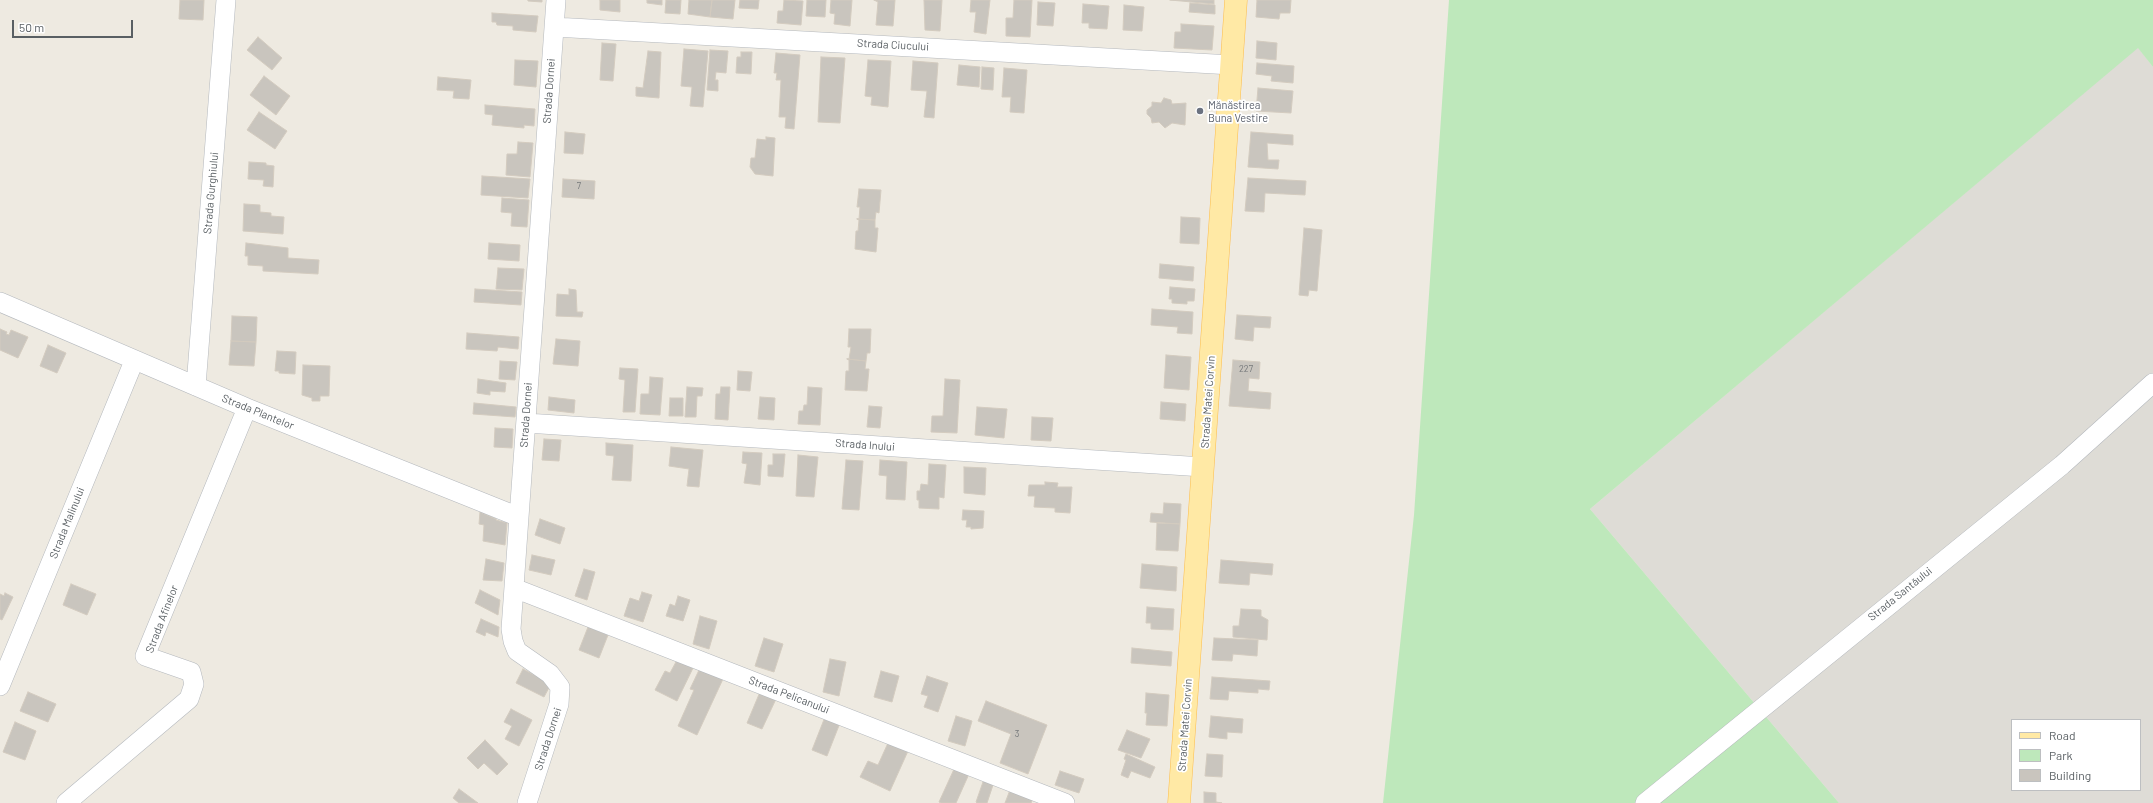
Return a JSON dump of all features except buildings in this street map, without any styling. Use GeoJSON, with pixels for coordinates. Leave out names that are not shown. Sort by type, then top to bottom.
{"type":"FeatureCollection","features":[{"type":"Feature","properties":{"kind":"main road","name":"Strada Matei Corvin"},"geometry":{"type":"LineString","coordinates":[[1179,803],[1236,0]]}},
{"type":"Feature","properties":{"kind":"street","name":"Strada Gurghiului"},"geometry":{"type":"LineString","coordinates":[[196,386],[226,0]]}},
{"type":"Feature","properties":{"kind":"street","name":"Strada Dornei"},"geometry":{"type":"LineString","coordinates":[[527,803],[559,704],[560,687],[550,674],[525,659],[518,651],[512,641],[511,629],[556,0]]}},
{"type":"Feature","properties":{"kind":"street","name":"Strada Ciucului"},"geometry":{"type":"LineString","coordinates":[[554,27],[1094,56],[1232,65]]}},
{"type":"Feature","properties":{"kind":"street","name":"Strada Plantelor"},"geometry":{"type":"LineString","coordinates":[[0,302],[134,361],[247,408],[519,517]]}},
{"type":"Feature","properties":{"kind":"street","name":"Strada Malinului"},"geometry":{"type":"LineString","coordinates":[[0,686],[134,361]]}},
{"type":"Feature","properties":{"kind":"street","name":"Strada Santăului"},"geometry":{"type":"LineString","coordinates":[[1645,803],[2062,465],[2153,383]]}},
{"type":"Feature","properties":{"kind":"street","name":"Strada Afinelor"},"geometry":{"type":"LineString","coordinates":[[66,803],[189,699],[194,684],[191,672],[146,656],[247,408]]}},
{"type":"Feature","properties":{"kind":"street","name":"Strada Inului"},"geometry":{"type":"LineString","coordinates":[[526,423],[1203,468]]}},
{"type":"Feature","properties":{"kind":"street","name":"Strada Pelicanului"},"geometry":{"type":"LineString","coordinates":[[514,588],[1065,803]]}},
{"type":"Feature","properties":{"kind":"shaded area"},"geometry":{"type":"Polygon","coordinates":[[[2138,47],[2153,67],[2153,803],[1839,803],[1590,509],[2138,47]]]}},
{"type":"Feature","properties":{"kind":"green space"},"geometry":{"type":"Polygon","coordinates":[[[1449,0],[2153,0],[2153,67],[2138,48],[1590,509],[1839,803],[1383,803],[1414,515],[1449,0]]]}},
{"type":"Feature","properties":{"kind":"place","name":"Mănăstirea Buna Vestire"},"geometry":{"type":"Point","coordinates":[1200,111]}}]}
